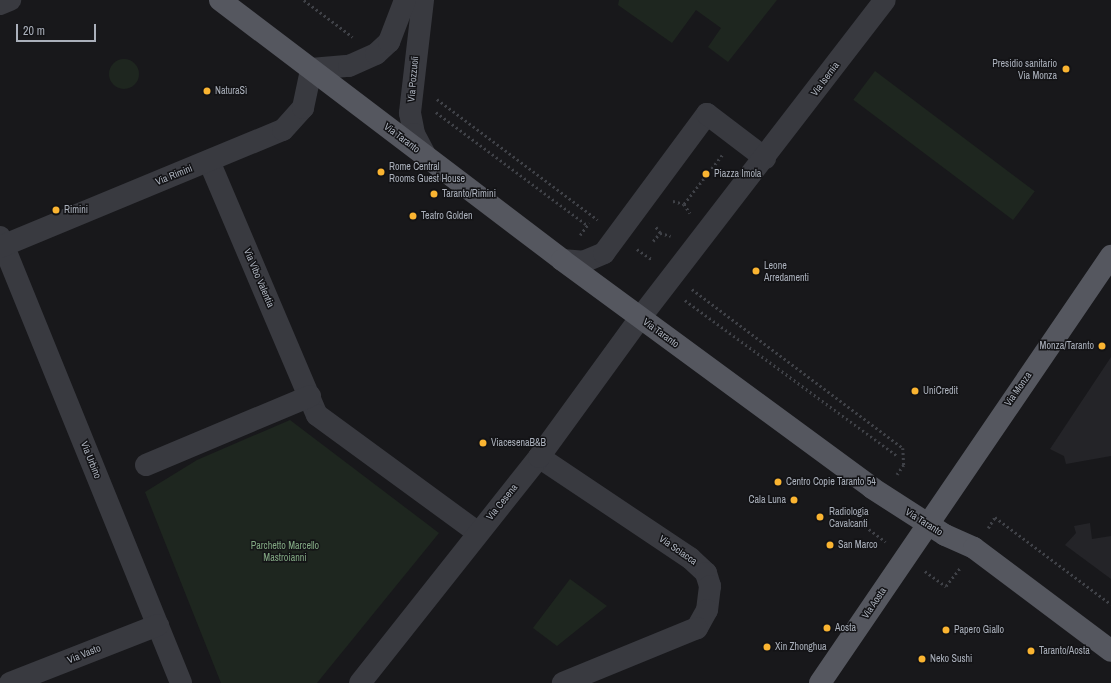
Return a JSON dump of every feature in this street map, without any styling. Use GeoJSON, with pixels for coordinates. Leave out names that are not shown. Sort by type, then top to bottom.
{"type":"FeatureCollection","features":[{"type":"Feature","properties":{"kind":"main road","name":"Via Taranto"},"geometry":{"type":"LineString","coordinates":[[220,0],[562,260],[872,488],[927,523],[978,551],[1111,651]]}},
{"type":"Feature","properties":{"kind":"main road","name":"Via Monza"},"geometry":{"type":"LineString","coordinates":[[927,523],[1111,256]]}},
{"type":"Feature","properties":{"kind":"main road","name":"Via Aosta"},"geometry":{"type":"LineString","coordinates":[[820,683],[927,523]]}},
{"type":"Feature","properties":{"kind":"street"},"geometry":{"type":"LineString","coordinates":[[0,4],[10,0]]}},
{"type":"Feature","properties":{"kind":"street"},"geometry":{"type":"LineString","coordinates":[[311,69],[349,66],[376,54],[389,42],[405,0]]}},
{"type":"Feature","properties":{"kind":"street","name":"Via Pozzuoli"},"geometry":{"type":"LineString","coordinates":[[423,0],[411,80],[410,113],[414,134],[425,155]]}},
{"type":"Feature","properties":{"kind":"street","name":"Via Isernia"},"geometry":{"type":"LineString","coordinates":[[765,158],[885,0]]}},
{"type":"Feature","properties":{"kind":"street","name":"Via Rimini"},"geometry":{"type":"LineString","coordinates":[[1,243],[209,161],[292,123],[303,108],[311,69]]}},
{"type":"Feature","properties":{"kind":"street"},"geometry":{"type":"LineString","coordinates":[[562,260],[591,260],[608,248],[707,114],[765,158],[640,318]]}},
{"type":"Feature","properties":{"kind":"street","name":"Via Vibo Valentia"},"geometry":{"type":"LineString","coordinates":[[209,161],[317,415],[477,532]]}},
{"type":"Feature","properties":{"kind":"street","name":"Via Urbino"},"geometry":{"type":"LineString","coordinates":[[1,243],[181,683]]}},
{"type":"Feature","properties":{"kind":"street","name":"Via Cesena"},"geometry":{"type":"LineString","coordinates":[[361,683],[477,532],[539,457],[640,318]]}},
{"type":"Feature","properties":{"kind":"street"},"geometry":{"type":"LineString","coordinates":[[146,465],[310,396]]}},
{"type":"Feature","properties":{"kind":"street","name":"Via Sciacca"},"geometry":{"type":"LineString","coordinates":[[539,457],[690,558],[706,573],[710,586],[706,615],[697,628],[563,683]]}},
{"type":"Feature","properties":{"kind":"street","name":"Via Vasto"},"geometry":{"type":"LineString","coordinates":[[10,683],[158,625]]}},
{"type":"Feature","properties":{"kind":"path"},"geometry":{"type":"LineString","coordinates":[[304,0],[359,42]]}},
{"type":"Feature","properties":{"kind":"path"},"geometry":{"type":"LineString","coordinates":[[432,96],[603,223]]}},
{"type":"Feature","properties":{"kind":"path"},"geometry":{"type":"LineString","coordinates":[[429,107],[588,224],[576,241]]}},
{"type":"Feature","properties":{"kind":"path"},"geometry":{"type":"LineString","coordinates":[[684,204],[724,153]]}},
{"type":"Feature","properties":{"kind":"path"},"geometry":{"type":"LineString","coordinates":[[631,244],[655,262]]}},
{"type":"Feature","properties":{"kind":"path"},"geometry":{"type":"LineString","coordinates":[[686,285],[903,448],[904,465],[895,477]]}},
{"type":"Feature","properties":{"kind":"path"},"geometry":{"type":"LineString","coordinates":[[677,300],[689,301],[897,456]]}},
{"type":"Feature","properties":{"kind":"path"},"geometry":{"type":"LineString","coordinates":[[995,517],[1111,604]]}},
{"type":"Feature","properties":{"kind":"shaded area"},"geometry":{"type":"Polygon","coordinates":[[[1111,357],[1111,456],[1066,464],[1064,456],[1050,449],[1111,357]]]}},
{"type":"Feature","properties":{"kind":"shaded area"},"geometry":{"type":"Polygon","coordinates":[[[1090,523],[1092,539],[1111,536],[1111,579],[1065,545],[1076,533],[1074,526],[1090,523]]]}},
{"type":"Feature","properties":{"kind":"green space"},"geometry":{"type":"Polygon","coordinates":[[[619,0],[777,0],[728,62],[708,47],[721,28],[696,10],[672,43],[618,5],[619,0]]]}},
{"type":"Feature","properties":{"kind":"green space"},"geometry":{"type":"Polygon","coordinates":[[[124,59],[135,63],[139,74],[135,85],[124,89],[113,85],[109,74],[113,63],[124,59]]]}},
{"type":"Feature","properties":{"kind":"green space"},"geometry":{"type":"Polygon","coordinates":[[[875,71],[1035,191],[1013,220],[853,100],[875,71]]]}},
{"type":"Feature","properties":{"kind":"green space","name":"Parchetto Marcello Mastroianni"},"geometry":{"type":"Polygon","coordinates":[[[290,420],[439,533],[317,683],[221,683],[145,492],[197,460],[290,420]]]}},
{"type":"Feature","properties":{"kind":"green space"},"geometry":{"type":"Polygon","coordinates":[[[570,579],[607,606],[557,646],[533,628],[570,579]]]}},
{"type":"Feature","properties":{"kind":"place","name":"Presidio sanitario Via Monza"},"geometry":{"type":"Point","coordinates":[1066,69]}},
{"type":"Feature","properties":{"kind":"place","name":"NaturaSì"},"geometry":{"type":"Point","coordinates":[207,91]}},
{"type":"Feature","properties":{"kind":"place","name":"Rome Central Rooms Guest House"},"geometry":{"type":"Point","coordinates":[381,172]}},
{"type":"Feature","properties":{"kind":"place","name":"Piazza Imola"},"geometry":{"type":"Point","coordinates":[706,174]}},
{"type":"Feature","properties":{"kind":"place","name":"Taranto/Rimini"},"geometry":{"type":"Point","coordinates":[434,194]}},
{"type":"Feature","properties":{"kind":"place","name":"Rimini"},"geometry":{"type":"Point","coordinates":[56,210]}},
{"type":"Feature","properties":{"kind":"place","name":"Teatro Golden"},"geometry":{"type":"Point","coordinates":[413,216]}},
{"type":"Feature","properties":{"kind":"place","name":"Leone Arredamenti"},"geometry":{"type":"Point","coordinates":[756,271]}},
{"type":"Feature","properties":{"kind":"place","name":"Monza/Taranto"},"geometry":{"type":"Point","coordinates":[1102,346]}},
{"type":"Feature","properties":{"kind":"place","name":"UniCredit"},"geometry":{"type":"Point","coordinates":[915,391]}},
{"type":"Feature","properties":{"kind":"place","name":"ViacesenaB&B"},"geometry":{"type":"Point","coordinates":[483,443]}},
{"type":"Feature","properties":{"kind":"place","name":"Centro Copie Taranto 54"},"geometry":{"type":"Point","coordinates":[778,482]}},
{"type":"Feature","properties":{"kind":"place","name":"Cala Luna"},"geometry":{"type":"Point","coordinates":[794,500]}},
{"type":"Feature","properties":{"kind":"place","name":"Radiologia Cavalcanti"},"geometry":{"type":"Point","coordinates":[820,517]}},
{"type":"Feature","properties":{"kind":"place","name":"San Marco"},"geometry":{"type":"Point","coordinates":[830,545]}},
{"type":"Feature","properties":{"kind":"place","name":"Aosta"},"geometry":{"type":"Point","coordinates":[827,628]}},
{"type":"Feature","properties":{"kind":"place","name":"Papero Giallo"},"geometry":{"type":"Point","coordinates":[946,630]}},
{"type":"Feature","properties":{"kind":"place","name":"Xin Zhonghua"},"geometry":{"type":"Point","coordinates":[767,647]}},
{"type":"Feature","properties":{"kind":"place","name":"Taranto/Aosta"},"geometry":{"type":"Point","coordinates":[1031,651]}},
{"type":"Feature","properties":{"kind":"place","name":"Neko Sushi"},"geometry":{"type":"Point","coordinates":[922,659]}}]}
